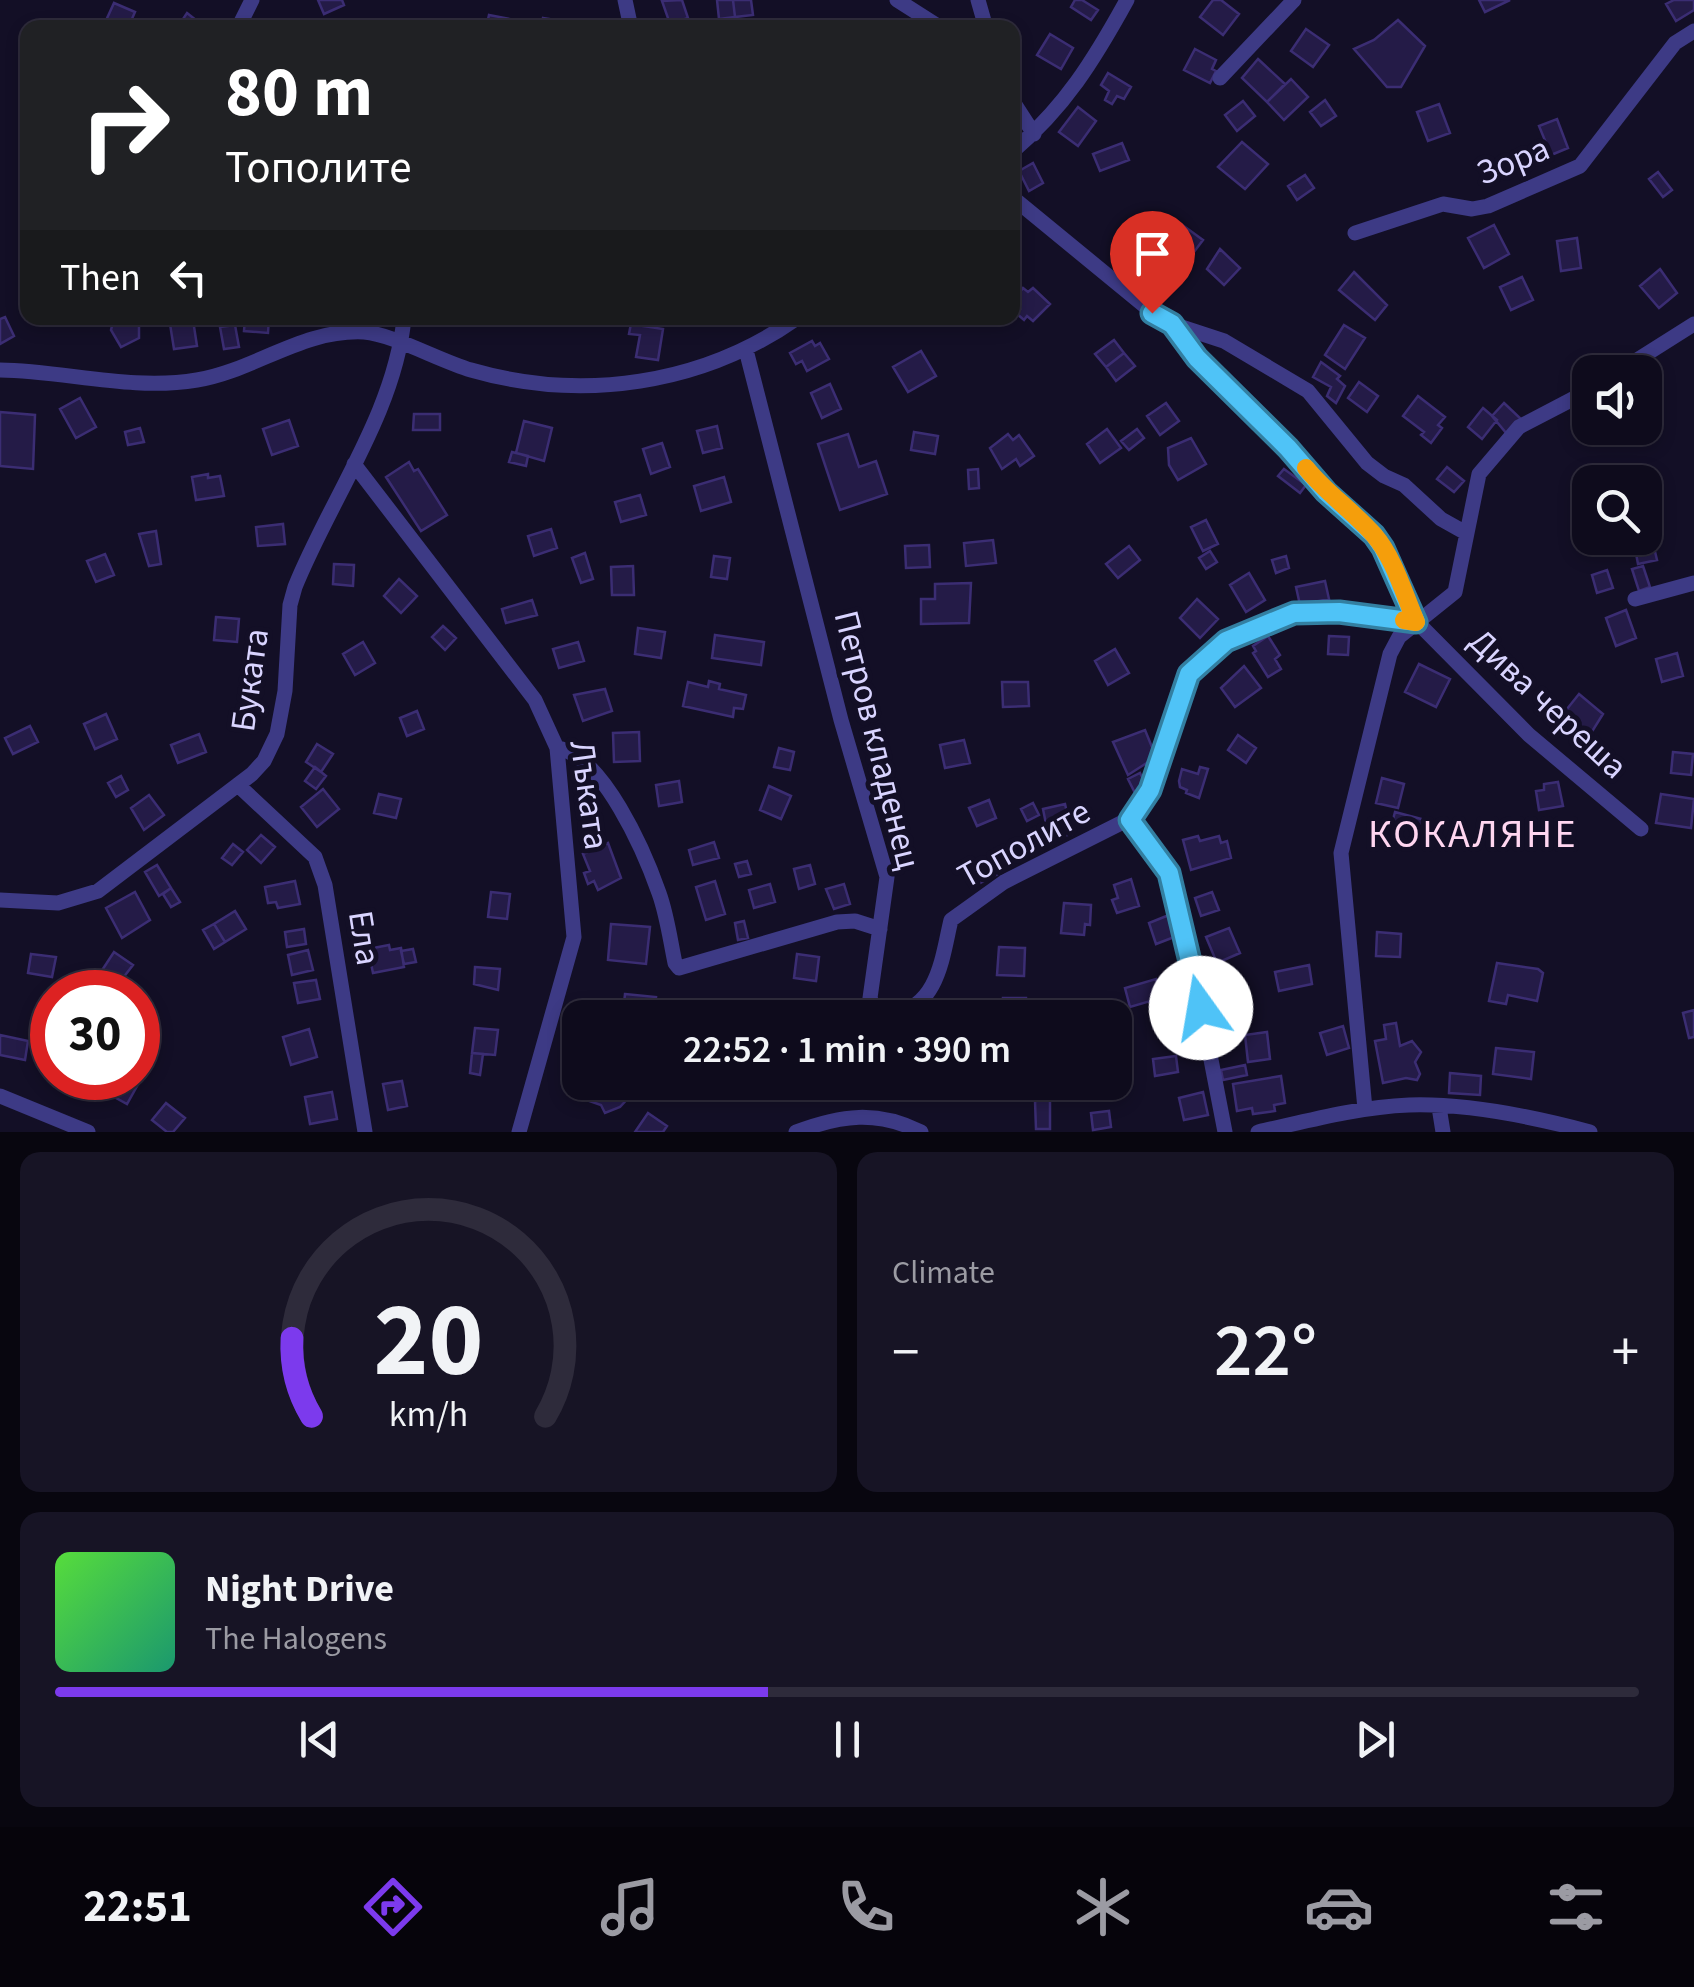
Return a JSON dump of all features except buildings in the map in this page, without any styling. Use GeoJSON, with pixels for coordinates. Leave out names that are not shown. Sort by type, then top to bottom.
{"type":"FeatureCollection","features":[{"type":"Feature","properties":{"kind":"street"},"geometry":{"type":"LineString","coordinates":[[897,0],[931,20]]}},
{"type":"Feature","properties":{"kind":"street"},"geometry":{"type":"LineString","coordinates":[[1020,145],[1074,89],[1127,0]]}},
{"type":"Feature","properties":{"kind":"street"},"geometry":{"type":"LineString","coordinates":[[1220,78],[1294,0]]}},
{"type":"Feature","properties":{"kind":"street","name":"Зора"},"geometry":{"type":"LineString","coordinates":[[1356,232],[1443,204],[1472,209],[1488,206],[1580,166],[1676,43],[1694,31]]}},
{"type":"Feature","properties":{"kind":"street"},"geometry":{"type":"LineString","coordinates":[[1020,112],[1034,134]]}},
{"type":"Feature","properties":{"kind":"street"},"geometry":{"type":"LineString","coordinates":[[1020,204],[1152,313],[1224,342],[1308,391],[1367,463],[1404,485],[1441,519],[1466,533]]}},
{"type":"Feature","properties":{"kind":"street"},"geometry":{"type":"LineString","coordinates":[[1172,324],[1197,358],[1288,448],[1326,492],[1374,535],[1416,622]]}},
{"type":"Feature","properties":{"kind":"street"},"geometry":{"type":"LineString","coordinates":[[1645,355],[1694,324]]}},
{"type":"Feature","properties":{"kind":"street","name":"Буката"},"geometry":{"type":"LineString","coordinates":[[0,900],[58,902],[98,890],[239,786],[264,761],[277,734],[285,692],[294,587],[354,464],[401,345],[403,325]]}},
{"type":"Feature","properties":{"kind":"street"},"geometry":{"type":"LineString","coordinates":[[0,370],[156,384],[204,379],[328,334],[380,335],[505,379],[569,388],[610,386],[656,378],[746,350],[786,325]]}},
{"type":"Feature","properties":{"kind":"street","name":"Петров кладенец"},"geometry":{"type":"LineString","coordinates":[[746,350],[841,720],[880,846],[886,877],[870,998],[873,1006],[888,1016],[920,1002],[933,988],[952,920]]}},
{"type":"Feature","properties":{"kind":"street"},"geometry":{"type":"LineString","coordinates":[[1365,1109],[1341,853],[1390,654],[1400,637],[1455,592],[1479,474],[1519,427],[1572,399]]}},
{"type":"Feature","properties":{"kind":"street","name":"Лъката"},"geometry":{"type":"LineString","coordinates":[[354,464],[536,700],[557,748],[574,937],[519,1132]]}},
{"type":"Feature","properties":{"kind":"street"},"geometry":{"type":"LineString","coordinates":[[1635,600],[1694,584]]}},
{"type":"Feature","properties":{"kind":"street","name":"Тополите"},"geometry":{"type":"LineString","coordinates":[[952,920],[1004,882],[1130,820],[1150,790],[1189,674],[1226,641],[1294,613],[1339,612],[1416,622]]}},
{"type":"Feature","properties":{"kind":"street","name":"Дива череша"},"geometry":{"type":"LineString","coordinates":[[1416,622],[1529,735],[1642,829]]}},
{"type":"Feature","properties":{"kind":"street"},"geometry":{"type":"LineString","coordinates":[[557,748],[578,755],[604,782],[624,817],[658,890],[679,968],[837,922],[855,921],[880,929]]}},
{"type":"Feature","properties":{"kind":"street","name":"Ела"},"geometry":{"type":"LineString","coordinates":[[239,786],[315,857],[325,885],[366,1132]]}},
{"type":"Feature","properties":{"kind":"street"},"geometry":{"type":"LineString","coordinates":[[1130,820],[1169,873],[1225,1132]]}},
{"type":"Feature","properties":{"kind":"street"},"geometry":{"type":"LineString","coordinates":[[0,1096],[88,1132]]}},
{"type":"Feature","properties":{"kind":"street"},"geometry":{"type":"LineString","coordinates":[[1258,1132],[1365,1109],[1411,1105],[1537,1118],[1590,1132]]}},
{"type":"Feature","properties":{"kind":"street"},"geometry":{"type":"LineString","coordinates":[[1439,1107],[1443,1132]]}},
{"type":"Feature","properties":{"kind":"street"},"geometry":{"type":"LineString","coordinates":[[796,1132],[830,1119],[862,1115],[896,1120],[921,1132]]}},
{"type":"Feature","properties":{"kind":"slow traffic"},"geometry":{"type":"LineString","coordinates":[[1306,468],[1383,548],[1416,622],[1404,620]]}},
{"type":"Feature","properties":{"kind":"district","name":"КОКАЛЯНЕ"},"geometry":{"type":"Point","coordinates":[1473,834]}},
{"type":"Feature","properties":{"kind":"route"},"geometry":{"type":"LineString","coordinates":[[1152,313],[1172,324],[1197,358],[1288,448],[1326,492],[1374,535],[1416,622],[1339,612],[1294,613],[1226,641],[1189,674],[1150,790],[1130,820],[1169,873],[1201,1008]]}}]}
